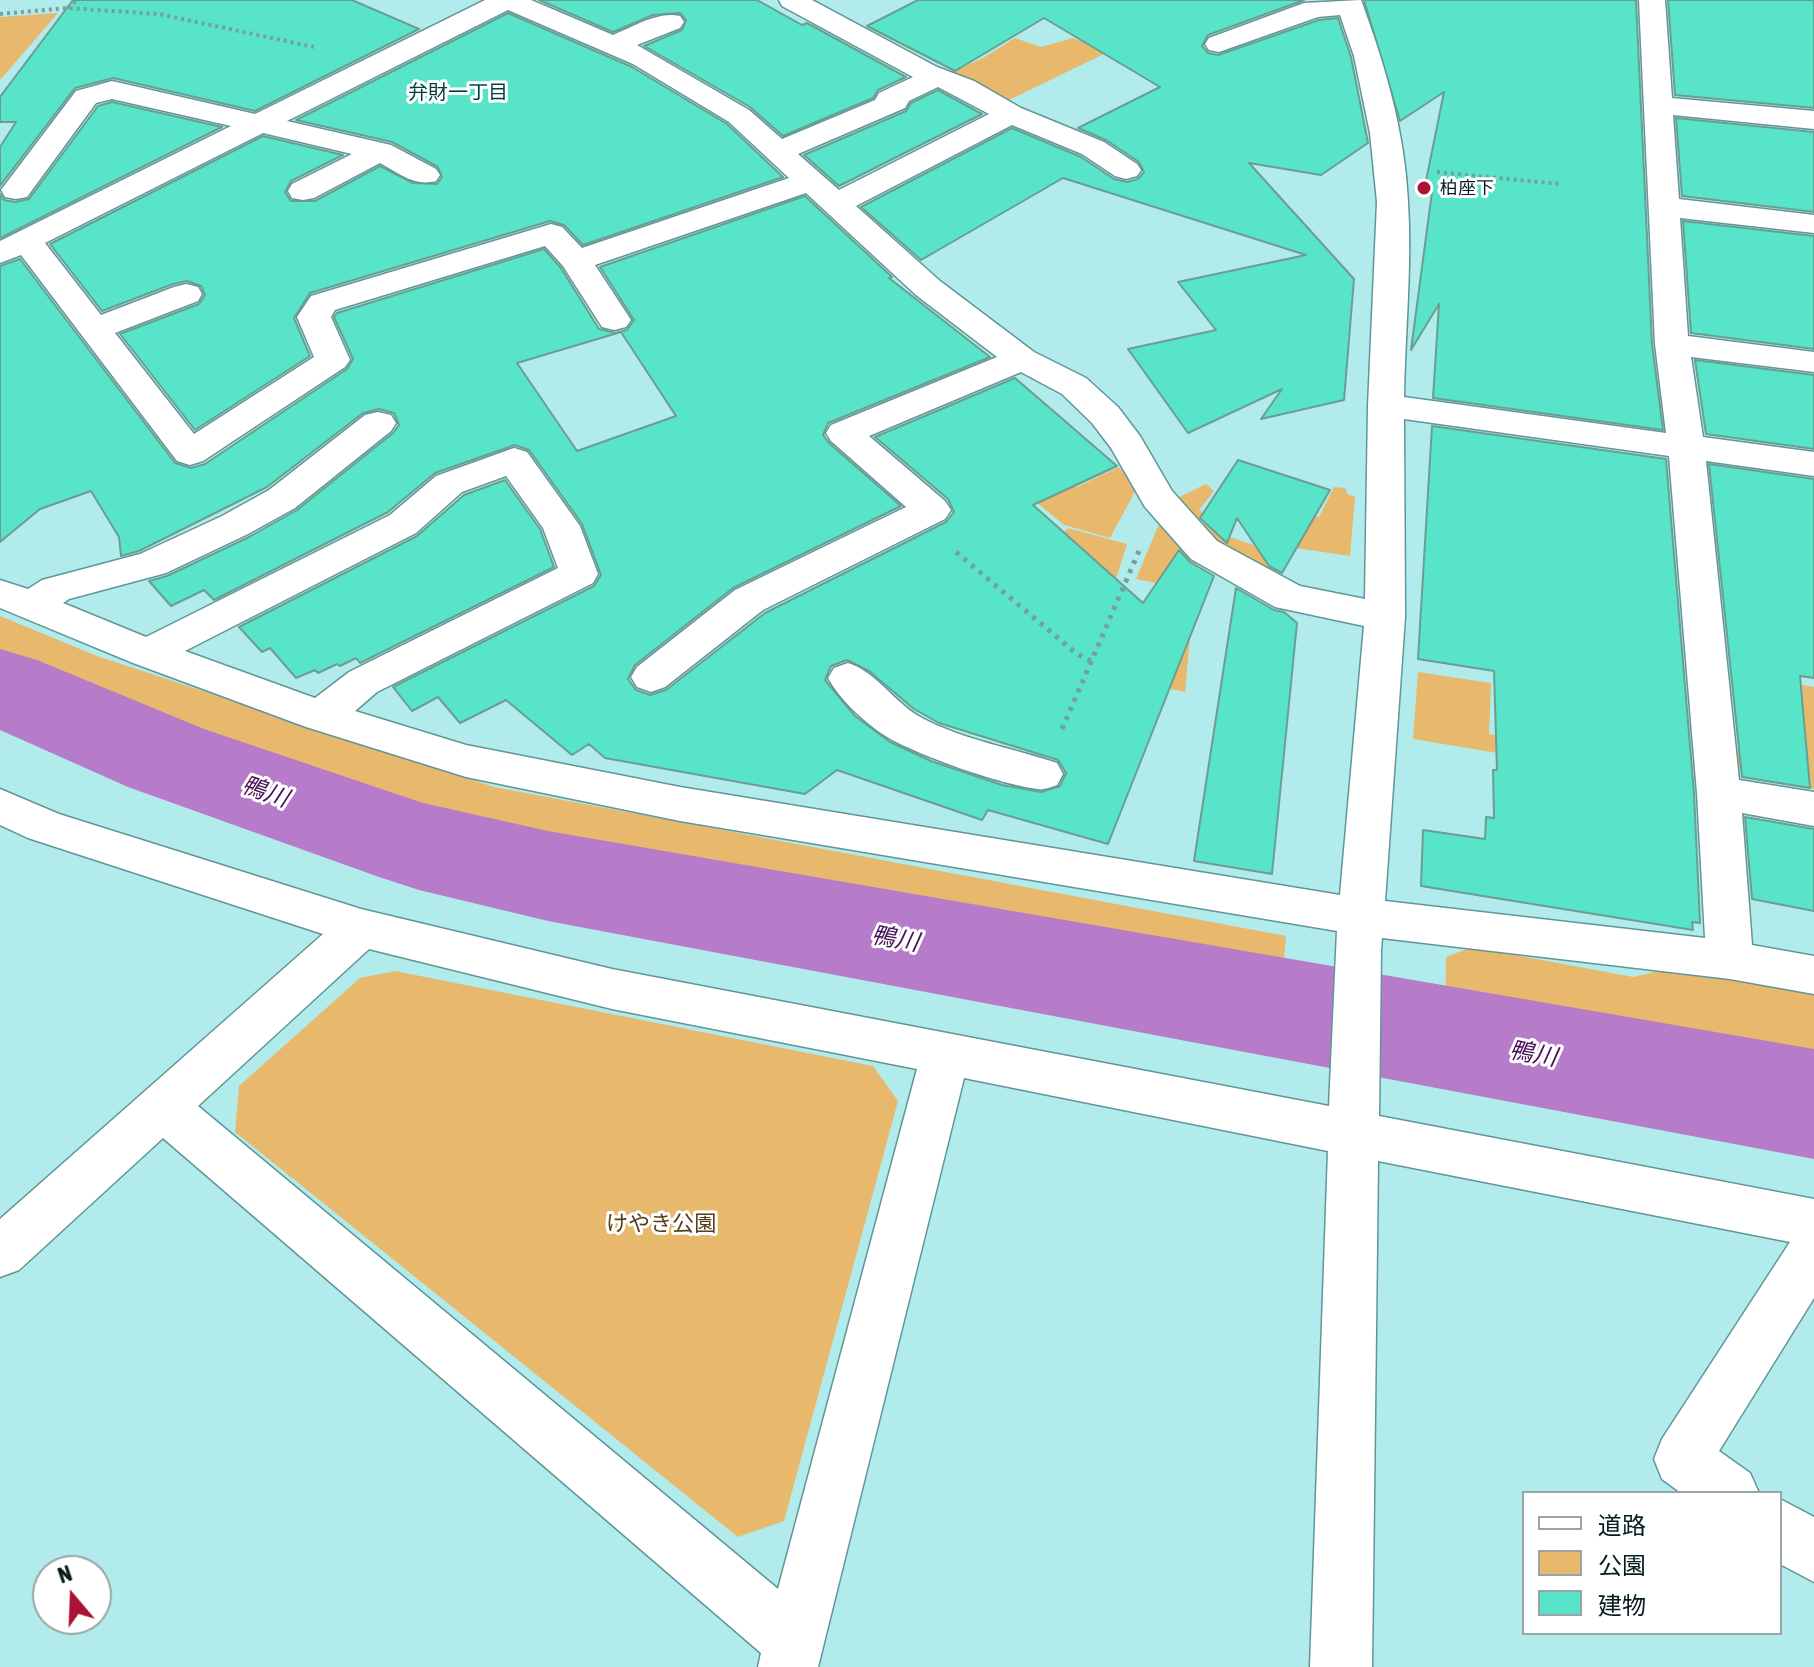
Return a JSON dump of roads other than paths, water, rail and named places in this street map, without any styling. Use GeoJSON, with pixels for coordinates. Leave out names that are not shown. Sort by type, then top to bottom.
{"type":"FeatureCollection","features":[{"type":"Feature","properties":{"kind":"street"},"geometry":{"type":"LineString","coordinates":[[614,320],[576,261],[551,234],[323,303],[314,317],[333,360],[190,453],[95,329],[13,247],[507,0],[643,58],[739,116],[928,288],[1022,359],[1074,386],[1105,415],[1167,507],[1204,550],[1289,597],[1385,617]]}},
{"type":"Feature","properties":{"kind":"street"},"geometry":{"type":"LineString","coordinates":[[1652,0],[1672,344],[1686,446],[1719,793],[1730,960]]}},
{"type":"Feature","properties":{"kind":"street"},"geometry":{"type":"LineString","coordinates":[[804,2],[937,77],[964,87],[1011,114],[1093,148],[1126,170]]}},
{"type":"Feature","properties":{"kind":"street"},"geometry":{"type":"LineString","coordinates":[[1219,44],[1314,9],[1349,3],[1368,56],[1385,133],[1393,202],[1386,406],[1385,617],[1360,933],[1341,1667]]}},
{"type":"Feature","properties":{"kind":"street"},"geometry":{"type":"LineString","coordinates":[[613,45],[670,22]]}},
{"type":"Feature","properties":{"kind":"street"},"geometry":{"type":"LineString","coordinates":[[777,152],[895,102],[889,99],[937,77]]}},
{"type":"Feature","properties":{"kind":"street"},"geometry":{"type":"LineString","coordinates":[[16,190],[86,97],[112,90],[380,151],[425,175]]}},
{"type":"Feature","properties":{"kind":"street"},"geometry":{"type":"LineString","coordinates":[[1658,105],[1814,120]]}},
{"type":"Feature","properties":{"kind":"street"},"geometry":{"type":"LineString","coordinates":[[835,204],[1011,114]]}},
{"type":"Feature","properties":{"kind":"street"},"geometry":{"type":"LineString","coordinates":[[303,191],[380,151]]}},
{"type":"Feature","properties":{"kind":"street"},"geometry":{"type":"LineString","coordinates":[[576,261],[808,182]]}},
{"type":"Feature","properties":{"kind":"street"},"geometry":{"type":"LineString","coordinates":[[1666,207],[1814,224]]}},
{"type":"Feature","properties":{"kind":"street"},"geometry":{"type":"LineString","coordinates":[[95,329],[186,294]]}},
{"type":"Feature","properties":{"kind":"street"},"geometry":{"type":"LineString","coordinates":[[1672,344],[1814,362]]}},
{"type":"Feature","properties":{"kind":"street"},"geometry":{"type":"LineString","coordinates":[[651,677],[749,600],[932,510],[844,433],[1022,359]]}},
{"type":"Feature","properties":{"kind":"street"},"geometry":{"type":"LineString","coordinates":[[1386,406],[1814,464]]}},
{"type":"Feature","properties":{"kind":"street"},"geometry":{"type":"LineString","coordinates":[[16,600],[152,564],[247,519],[282,499],[378,423]]}},
{"type":"Feature","properties":{"kind":"street"},"geometry":{"type":"LineString","coordinates":[[147,653],[403,524],[449,484],[514,460],[561,526],[579,574],[363,682],[321,716]]}},
{"type":"Feature","properties":{"kind":"street"},"geometry":{"type":"LineString","coordinates":[[16,600],[147,653],[321,716],[466,761],[1360,933],[1730,960],[1814,975]]}},
{"type":"Feature","properties":{"kind":"street"},"geometry":{"type":"LineString","coordinates":[[848,678],[895,722],[912,731],[994,761],[1042,774]]}},
{"type":"Feature","properties":{"kind":"street"},"geometry":{"type":"LineString","coordinates":[[1719,793],[1814,809]]}},
{"type":"Feature","properties":{"kind":"street"},"geometry":{"type":"LineString","coordinates":[[0,806],[44,826],[361,928],[612,989],[946,1052],[1354,1112],[1814,1223]]}},
{"type":"Feature","properties":{"kind":"street"},"geometry":{"type":"LineString","coordinates":[[0,1253],[361,928]]}},
{"type":"Feature","properties":{"kind":"street"},"geometry":{"type":"LineString","coordinates":[[163,1107],[791,1654],[946,1052]]}},
{"type":"Feature","properties":{"kind":"street"},"geometry":{"type":"LineString","coordinates":[[1727,1491],[1682,1459],[1814,1251]]}},
{"type":"Feature","properties":{"kind":"street"},"geometry":{"type":"LineString","coordinates":[[1782,1529],[1814,1553]]}},
{"type":"Feature","properties":{"kind":"waterway","name":"鴨川"},"geometry":{"type":"LineString","coordinates":[[0,687],[166,758],[419,846],[548,876],[1814,1104]]}},
{"type":"Feature","properties":{"kind":"place","name":"柏座下"},"geometry":{"type":"Point","coordinates":[1424,188]}},
{"type":"Feature","properties":{"kind":"district","name":"弁財一丁目"},"geometry":{"type":"Point","coordinates":[458,93]}},
{"type":"Feature","properties":{"kind":"park label","name":"けやき公園"},"geometry":{"type":"Point","coordinates":[661,1224]}}]}
